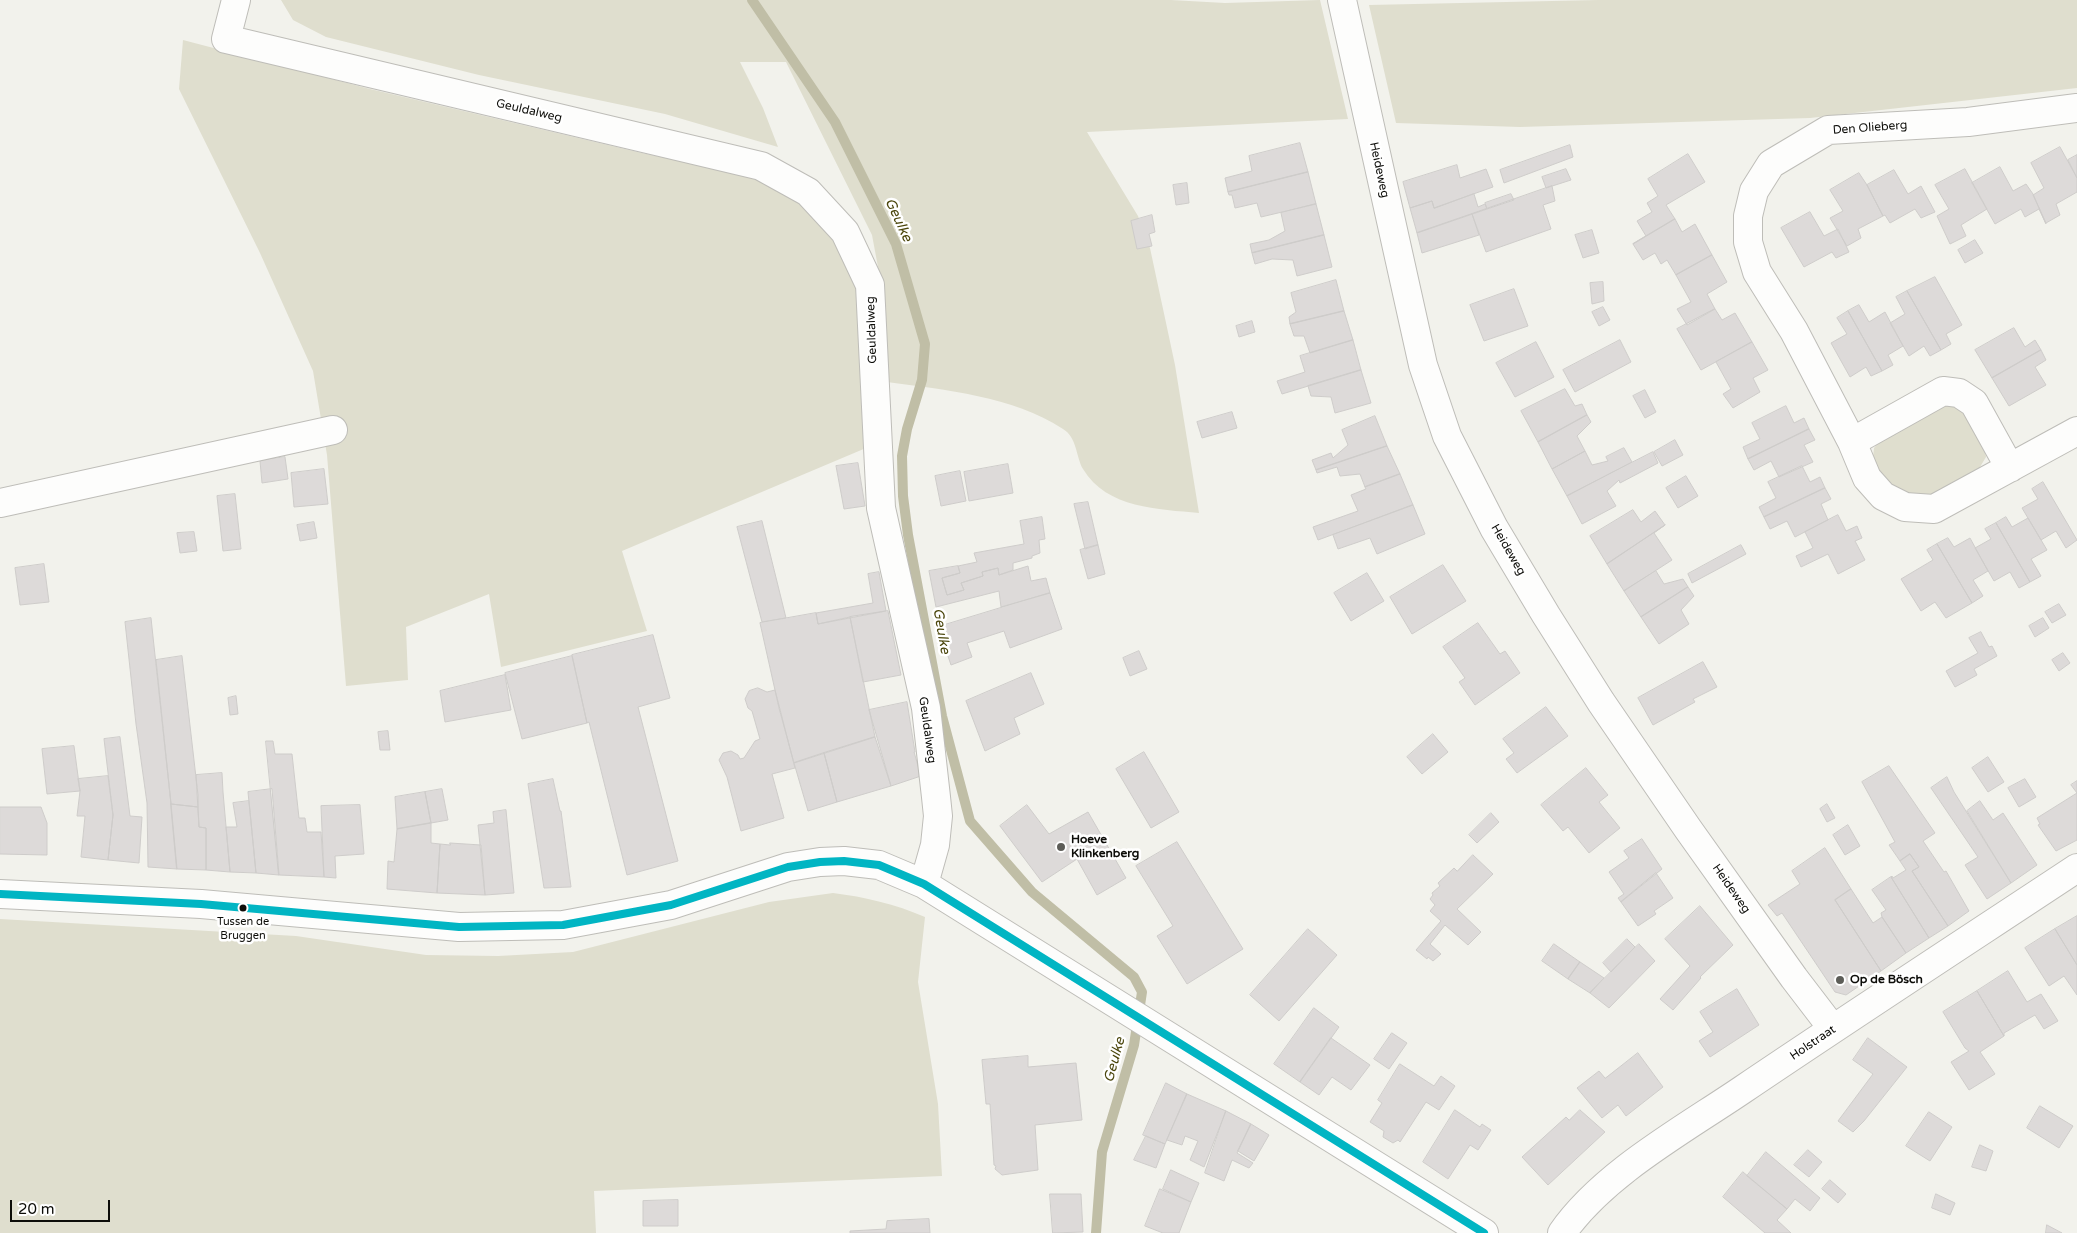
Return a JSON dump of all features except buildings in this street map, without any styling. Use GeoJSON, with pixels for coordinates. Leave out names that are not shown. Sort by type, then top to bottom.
{"type":"FeatureCollection","features":[{"type":"Feature","properties":{"kind":"street","name":"Geuldalweg"},"geometry":{"type":"LineString","coordinates":[[236,0],[226,39],[761,166],[808,192],[845,232],[870,285],[881,508],[926,708],[938,816],[934,845],[924,884]]}},
{"type":"Feature","properties":{"kind":"street","name":"Heideweg"},"geometry":{"type":"LineString","coordinates":[[1342,0],[1423,365],[1447,436],[1465,474],[1546,615],[1601,702],[1794,978],[1833,1029]]}},
{"type":"Feature","properties":{"kind":"street","name":"Den Olieberg"},"geometry":{"type":"LineString","coordinates":[[2077,108],[1968,122],[1828,130],[1770,164],[1754,191],[1748,216],[1748,242],[1757,272],[1794,331],[1852,442],[1867,478],[1883,496],[1905,506],[1934,509],[2077,431]]}},
{"type":"Feature","properties":{"kind":"street"},"geometry":{"type":"LineString","coordinates":[[1852,442],[1942,391],[1959,393],[1974,403],[2010,468]]}},
{"type":"Feature","properties":{"kind":"street"},"geometry":{"type":"LineString","coordinates":[[0,504],[333,430]]}},
{"type":"Feature","properties":{"kind":"street"},"geometry":{"type":"LineString","coordinates":[[0,894],[201,904],[459,927],[563,925],[671,905],[788,867],[820,862],[850,861],[879,865],[924,884],[1484,1233]]}},
{"type":"Feature","properties":{"kind":"street","name":"Holstraat"},"geometry":{"type":"LineString","coordinates":[[1562,1233],[1574,1216],[1620,1173],[1833,1029],[2077,868]]}},
{"type":"Feature","properties":{"kind":"shaded area"},"geometry":{"type":"Polygon","coordinates":[[[281,0],[1171,0],[1225,3],[1320,0],[1348,119],[1087,132],[1138,216],[1150,248],[1175,365],[1199,513],[1167,510],[1135,504],[1106,492],[1093,482],[1083,469],[1074,442],[1068,433],[1043,418],[1022,409],[978,396],[887,382],[884,299],[872,235],[786,62],[740,62],[763,108],[778,147],[665,114],[479,75],[326,37],[293,20],[281,0]]]}},
{"type":"Feature","properties":{"kind":"shaded area"},"geometry":{"type":"Polygon","coordinates":[[[1598,0],[2077,0],[2077,88],[1810,118],[1520,127],[1396,123],[1369,5],[1598,0]]]}},
{"type":"Feature","properties":{"kind":"shaded area"},"geometry":{"type":"Polygon","coordinates":[[[183,40],[370,89],[642,153],[785,183],[829,210],[854,267],[860,310],[866,448],[622,551],[647,631],[501,667],[489,594],[406,627],[408,680],[346,686],[327,455],[313,371],[260,253],[179,89],[183,40]]]}},
{"type":"Feature","properties":{"kind":"shaded area"},"geometry":{"type":"Polygon","coordinates":[[[1944,404],[1959,404],[1985,450],[1986,457],[1977,472],[1934,495],[1908,496],[1884,483],[1873,458],[1874,448],[1883,437],[1944,404]]]}},
{"type":"Feature","properties":{"kind":"shaded area"},"geometry":{"type":"Polygon","coordinates":[[[833,893],[880,902],[925,917],[918,982],[938,1104],[942,1176],[594,1191],[596,1233],[0,1233],[0,919],[296,936],[426,955],[498,956],[573,952],[769,902],[833,893]]]}},
{"type":"Feature","properties":{"kind":"waterway","name":"Geulke"},"geometry":{"type":"LineString","coordinates":[[752,0],[835,122],[896,244],[925,344],[922,380],[907,429],[902,456],[903,496],[908,535],[942,716],[970,821],[1032,892],[1134,977],[1142,992],[1134,1045],[1102,1152],[1096,1233]]}},
{"type":"Feature","properties":{"kind":"transit line"},"geometry":{"type":"LineString","coordinates":[[0,894],[201,904],[459,927],[563,925],[671,905],[788,867],[820,862],[844,861],[879,865],[924,884],[1484,1233]]}},
{"type":"Feature","properties":{"kind":"place","name":"Hoeve Klinkenberg"},"geometry":{"type":"Point","coordinates":[1061,847]}},
{"type":"Feature","properties":{"kind":"place","name":"Tussen de Bruggen"},"geometry":{"type":"Point","coordinates":[243,908]}},
{"type":"Feature","properties":{"kind":"place","name":"Op de Bösch"},"geometry":{"type":"Point","coordinates":[1840,980]}}]}
